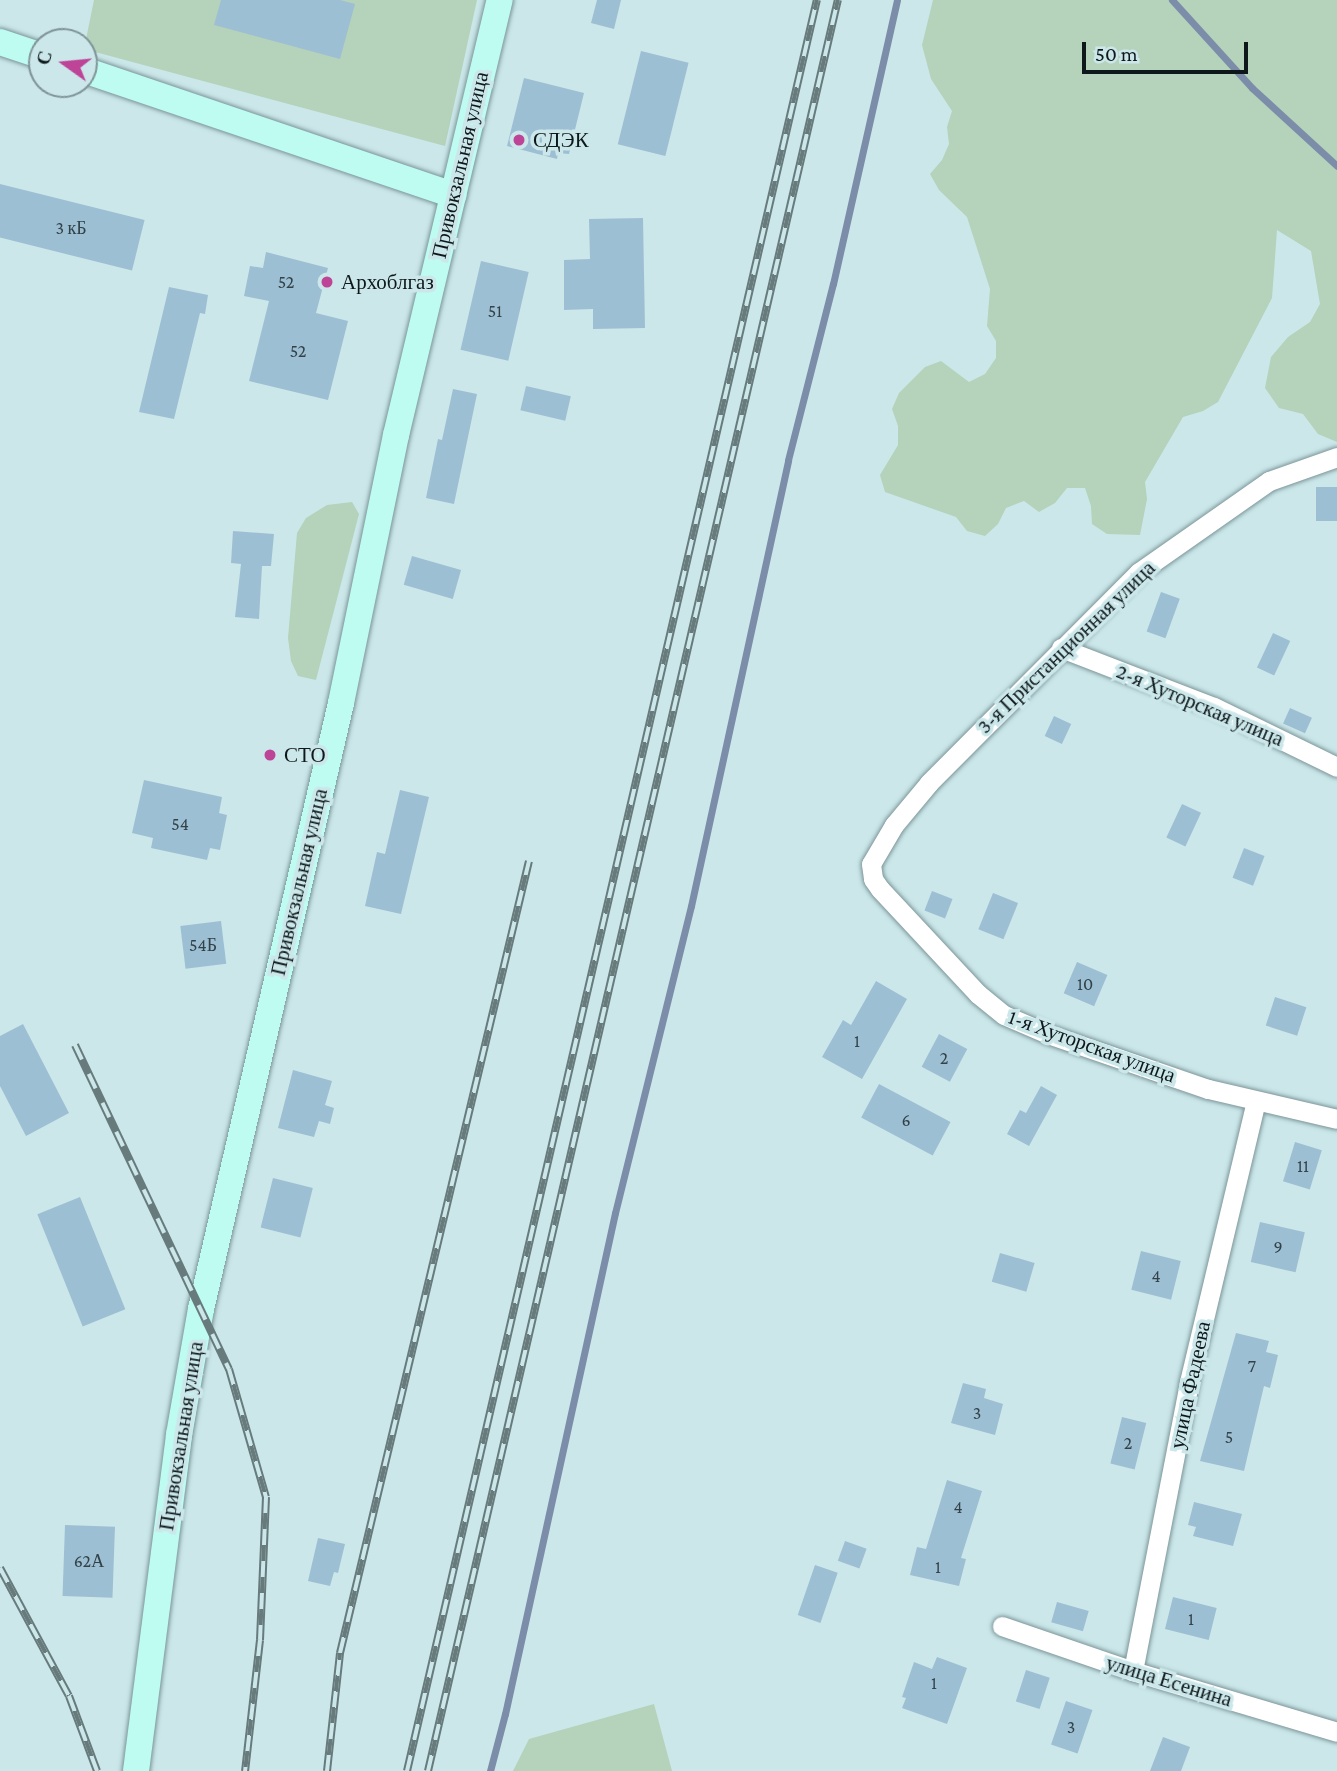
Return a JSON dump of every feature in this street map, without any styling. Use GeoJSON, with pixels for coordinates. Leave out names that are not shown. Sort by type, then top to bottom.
{"type":"FeatureCollection","features":[{"type":"Feature","properties":{"kind":"street","name":"Привокзальная улица"},"geometry":{"type":"LineString","coordinates":[[136,1771],[177,1449],[201,1309],[341,703],[396,435],[500,0]]}},
{"type":"Feature","properties":{"kind":"street"},"geometry":{"type":"LineString","coordinates":[[0,42],[28,51]]}},
{"type":"Feature","properties":{"kind":"street"},"geometry":{"type":"LineString","coordinates":[[98,75],[453,195]]}},
{"type":"Feature","properties":{"kind":"street","name":"3-я Пристанционная улица"},"geometry":{"type":"LineString","coordinates":[[871,864],[894,825],[929,783],[1139,572],[1269,481],[1337,457]]}},
{"type":"Feature","properties":{"kind":"street","name":"2-я Хуторская улица"},"geometry":{"type":"LineString","coordinates":[[1061,648],[1214,706],[1337,767]]}},
{"type":"Feature","properties":{"kind":"street","name":"1-я Хуторская улица"},"geometry":{"type":"LineString","coordinates":[[871,864],[873,879],[880,889],[978,994],[1004,1015],[1048,1034],[1256,1101],[1337,1119]]}},
{"type":"Feature","properties":{"kind":"street","name":"улица Фадеева"},"geometry":{"type":"LineString","coordinates":[[1133,1671],[1189,1382],[1256,1101]]}},
{"type":"Feature","properties":{"kind":"street","name":"улица Есенина"},"geometry":{"type":"LineString","coordinates":[[1002,1626],[1133,1671],[1337,1732]]}},
{"type":"Feature","properties":{"kind":"green space"},"geometry":{"type":"Polygon","coordinates":[[[94,0],[477,0],[445,146],[98,53],[98,28],[88,28],[94,0]]]}},
{"type":"Feature","properties":{"kind":"green space"},"geometry":{"type":"Polygon","coordinates":[[[933,0],[1337,0],[1337,442],[1318,434],[1303,414],[1279,408],[1265,388],[1271,357],[1288,337],[1310,322],[1320,304],[1311,251],[1277,230],[1272,298],[1218,402],[1203,411],[1183,417],[1145,482],[1147,499],[1140,535],[1107,534],[1092,524],[1091,506],[1085,488],[1067,488],[1055,503],[1039,512],[1024,501],[1006,508],[998,524],[985,536],[967,531],[956,517],[885,492],[880,475],[898,445],[898,426],[892,409],[899,393],[925,367],[941,361],[969,382],[985,374],[996,358],[996,341],[987,326],[990,289],[967,217],[939,190],[930,174],[942,160],[949,144],[947,127],[952,111],[931,79],[922,45],[933,0]]]}},
{"type":"Feature","properties":{"kind":"green space"},"geometry":{"type":"Polygon","coordinates":[[[352,502],[359,514],[316,680],[298,676],[291,661],[288,638],[297,533],[306,518],[327,505],[352,502]]]}},
{"type":"Feature","properties":{"kind":"green space"},"geometry":{"type":"Polygon","coordinates":[[[654,1704],[672,1771],[513,1771],[529,1739],[654,1704]]]}},
{"type":"Feature","properties":{"kind":"building"},"geometry":{"type":"Polygon","coordinates":[[[221,0],[340,0],[355,4],[340,59],[214,25],[221,0]]]}},
{"type":"Feature","properties":{"kind":"building"},"geometry":{"type":"Polygon","coordinates":[[[597,0],[621,0],[614,29],[591,23],[597,0]]]}},
{"type":"Feature","properties":{"kind":"building"},"geometry":{"type":"Polygon","coordinates":[[[641,51],[689,63],[665,156],[618,144],[641,51]]]}},
{"type":"Feature","properties":{"kind":"building"},"geometry":{"type":"Polygon","coordinates":[[[524,78],[584,93],[569,154],[558,153],[557,159],[507,146],[524,78]]]}},
{"type":"Feature","properties":{"kind":"building"},"geometry":{"type":"Polygon","coordinates":[[[0,184],[145,220],[132,271],[0,238],[0,184]]]}},
{"type":"Feature","properties":{"kind":"building"},"geometry":{"type":"Polygon","coordinates":[[[643,218],[645,328],[593,329],[593,309],[564,310],[564,260],[590,259],[589,219],[643,218]]]}},
{"type":"Feature","properties":{"kind":"building"},"geometry":{"type":"Polygon","coordinates":[[[266,252],[328,268],[316,313],[348,321],[328,400],[249,381],[269,301],[244,296],[250,266],[263,268],[266,252]]]}},
{"type":"Feature","properties":{"kind":"building"},"geometry":{"type":"Polygon","coordinates":[[[481,261],[529,272],[508,361],[461,350],[481,261]]]}},
{"type":"Feature","properties":{"kind":"building"},"geometry":{"type":"Polygon","coordinates":[[[169,287],[208,295],[205,314],[200,313],[174,419],[139,412],[169,287]]]}},
{"type":"Feature","properties":{"kind":"building"},"geometry":{"type":"Polygon","coordinates":[[[526,386],[571,396],[565,421],[520,410],[526,386]]]}},
{"type":"Feature","properties":{"kind":"building"},"geometry":{"type":"Polygon","coordinates":[[[453,389],[477,394],[454,504],[426,498],[438,439],[442,440],[453,389]]]}},
{"type":"Feature","properties":{"kind":"building"},"geometry":{"type":"Polygon","coordinates":[[[1316,487],[1337,487],[1337,521],[1316,521],[1316,487]]]}},
{"type":"Feature","properties":{"kind":"building"},"geometry":{"type":"Polygon","coordinates":[[[233,531],[274,534],[271,566],[262,566],[259,619],[235,617],[241,564],[231,563],[233,531]]]}},
{"type":"Feature","properties":{"kind":"building"},"geometry":{"type":"Polygon","coordinates":[[[412,556],[461,570],[453,599],[404,585],[412,556]]]}},
{"type":"Feature","properties":{"kind":"building"},"geometry":{"type":"Polygon","coordinates":[[[1161,592],[1180,599],[1165,638],[1147,631],[1161,592]]]}},
{"type":"Feature","properties":{"kind":"building"},"geometry":{"type":"Polygon","coordinates":[[[1273,633],[1290,641],[1274,675],[1257,667],[1273,633]]]}},
{"type":"Feature","properties":{"kind":"building"},"geometry":{"type":"Polygon","coordinates":[[[1290,708],[1312,718],[1305,733],[1283,724],[1290,708]]]}},
{"type":"Feature","properties":{"kind":"building"},"geometry":{"type":"Polygon","coordinates":[[[1054,716],[1071,724],[1062,744],[1045,736],[1054,716]]]}},
{"type":"Feature","properties":{"kind":"building"},"geometry":{"type":"Polygon","coordinates":[[[144,780],[222,797],[219,813],[227,815],[220,850],[210,848],[207,860],[151,848],[153,838],[132,833],[144,780]]]}},
{"type":"Feature","properties":{"kind":"building"},"geometry":{"type":"Polygon","coordinates":[[[400,790],[429,797],[401,914],[365,906],[377,852],[385,854],[400,790]]]}},
{"type":"Feature","properties":{"kind":"building"},"geometry":{"type":"Polygon","coordinates":[[[1182,804],[1201,813],[1185,846],[1166,838],[1182,804]]]}},
{"type":"Feature","properties":{"kind":"building"},"geometry":{"type":"Polygon","coordinates":[[[1244,848],[1265,856],[1253,886],[1233,878],[1244,848]]]}},
{"type":"Feature","properties":{"kind":"building"},"geometry":{"type":"Polygon","coordinates":[[[932,891],[953,899],[945,918],[924,911],[932,891]]]}},
{"type":"Feature","properties":{"kind":"building"},"geometry":{"type":"Polygon","coordinates":[[[993,893],[1018,903],[1003,939],[978,929],[993,893]]]}},
{"type":"Feature","properties":{"kind":"building"},"geometry":{"type":"Polygon","coordinates":[[[221,921],[226,964],[186,969],[180,926],[221,921]]]}},
{"type":"Feature","properties":{"kind":"building"},"geometry":{"type":"Polygon","coordinates":[[[1077,962],[1107,975],[1094,1006],[1064,993],[1077,962]]]}},
{"type":"Feature","properties":{"kind":"building"},"geometry":{"type":"Polygon","coordinates":[[[876,981],[907,999],[862,1079],[822,1057],[843,1020],[851,1025],[876,981]]]}},
{"type":"Feature","properties":{"kind":"building"},"geometry":{"type":"Polygon","coordinates":[[[1275,997],[1306,1007],[1297,1036],[1266,1026],[1275,997]]]}},
{"type":"Feature","properties":{"kind":"building"},"geometry":{"type":"Polygon","coordinates":[[[23,1024],[69,1113],[26,1136],[0,1086],[0,1036],[23,1024]]]}},
{"type":"Feature","properties":{"kind":"building"},"geometry":{"type":"Polygon","coordinates":[[[939,1034],[967,1049],[950,1082],[922,1067],[939,1034]]]}},
{"type":"Feature","properties":{"kind":"building"},"geometry":{"type":"Polygon","coordinates":[[[293,1070],[332,1081],[325,1105],[334,1108],[330,1124],[319,1121],[314,1137],[278,1128],[293,1070]]]}},
{"type":"Feature","properties":{"kind":"building"},"geometry":{"type":"Polygon","coordinates":[[[879,1084],[951,1122],[933,1156],[861,1118],[879,1084]]]}},
{"type":"Feature","properties":{"kind":"building"},"geometry":{"type":"Polygon","coordinates":[[[1041,1086],[1057,1095],[1029,1146],[1007,1134],[1020,1110],[1026,1113],[1041,1086]]]}},
{"type":"Feature","properties":{"kind":"building"},"geometry":{"type":"Polygon","coordinates":[[[1295,1142],[1322,1150],[1310,1189],[1283,1181],[1295,1142]]]}},
{"type":"Feature","properties":{"kind":"building"},"geometry":{"type":"Polygon","coordinates":[[[273,1178],[313,1188],[300,1237],[261,1227],[273,1178]]]}},
{"type":"Feature","properties":{"kind":"building"},"geometry":{"type":"Polygon","coordinates":[[[80,1197],[125,1309],[83,1326],[37,1214],[80,1197]]]}},
{"type":"Feature","properties":{"kind":"building"},"geometry":{"type":"Polygon","coordinates":[[[1260,1222],[1305,1232],[1296,1272],[1251,1262],[1260,1222]]]}},
{"type":"Feature","properties":{"kind":"building"},"geometry":{"type":"Polygon","coordinates":[[[1141,1251],[1181,1261],[1171,1300],[1131,1290],[1141,1251]]]}},
{"type":"Feature","properties":{"kind":"building"},"geometry":{"type":"Polygon","coordinates":[[[1000,1253],[1035,1263],[1026,1292],[992,1282],[1000,1253]]]}},
{"type":"Feature","properties":{"kind":"building"},"geometry":{"type":"Polygon","coordinates":[[[1236,1333],[1269,1341],[1266,1352],[1278,1355],[1270,1388],[1264,1386],[1244,1471],[1200,1461],[1236,1333]]]}},
{"type":"Feature","properties":{"kind":"building"},"geometry":{"type":"Polygon","coordinates":[[[963,1383],[986,1389],[984,1398],[1003,1404],[995,1435],[951,1423],[963,1383]]]}},
{"type":"Feature","properties":{"kind":"building"},"geometry":{"type":"Polygon","coordinates":[[[1122,1417],[1146,1423],[1135,1470],[1110,1464],[1122,1417]]]}},
{"type":"Feature","properties":{"kind":"building"},"geometry":{"type":"Polygon","coordinates":[[[947,1480],[982,1491],[961,1558],[966,1559],[959,1586],[910,1575],[917,1547],[926,1549],[947,1480]]]}},
{"type":"Feature","properties":{"kind":"building"},"geometry":{"type":"Polygon","coordinates":[[[1194,1502],[1242,1514],[1233,1546],[1193,1536],[1196,1527],[1188,1525],[1194,1502]]]}},
{"type":"Feature","properties":{"kind":"building"},"geometry":{"type":"Polygon","coordinates":[[[65,1525],[115,1527],[112,1598],[63,1596],[65,1525]]]}},
{"type":"Feature","properties":{"kind":"building"},"geometry":{"type":"Polygon","coordinates":[[[318,1538],[345,1544],[338,1573],[334,1572],[330,1586],[308,1581],[318,1538]]]}},
{"type":"Feature","properties":{"kind":"building"},"geometry":{"type":"Polygon","coordinates":[[[845,1541],[867,1549],[859,1569],[838,1561],[845,1541]]]}},
{"type":"Feature","properties":{"kind":"building"},"geometry":{"type":"Polygon","coordinates":[[[815,1565],[838,1573],[820,1623],[798,1615],[815,1565]]]}},
{"type":"Feature","properties":{"kind":"building"},"geometry":{"type":"Polygon","coordinates":[[[1173,1597],[1217,1608],[1209,1640],[1165,1629],[1173,1597]]]}},
{"type":"Feature","properties":{"kind":"building"},"geometry":{"type":"Polygon","coordinates":[[[1057,1602],[1089,1611],[1083,1631],[1051,1622],[1057,1602]]]}},
{"type":"Feature","properties":{"kind":"building"},"geometry":{"type":"Polygon","coordinates":[[[937,1657],[967,1668],[947,1724],[902,1708],[906,1698],[902,1697],[914,1662],[932,1669],[937,1657]]]}},
{"type":"Feature","properties":{"kind":"building"},"geometry":{"type":"Polygon","coordinates":[[[1026,1670],[1050,1678],[1040,1709],[1016,1701],[1026,1670]]]}},
{"type":"Feature","properties":{"kind":"building"},"geometry":{"type":"Polygon","coordinates":[[[1066,1701],[1092,1710],[1077,1754],[1051,1744],[1066,1701]]]}},
{"type":"Feature","properties":{"kind":"building"},"geometry":{"type":"Polygon","coordinates":[[[1163,1737],[1190,1747],[1181,1771],[1150,1771],[1163,1737]]]}},
{"type":"Feature","properties":{"kind":"waterway"},"geometry":{"type":"LineString","coordinates":[[490,1771],[505,1714],[615,1213],[691,906],[788,460],[833,284],[897,0]]}},
{"type":"Feature","properties":{"kind":"waterway"},"geometry":{"type":"LineString","coordinates":[[1172,0],[1252,88],[1337,166]]}},
{"type":"Feature","properties":{"kind":"railway"},"geometry":{"type":"LineString","coordinates":[[407,1771],[817,0]]}},
{"type":"Feature","properties":{"kind":"railway"},"geometry":{"type":"LineString","coordinates":[[428,1771],[838,0]]}},
{"type":"Feature","properties":{"kind":"railway"},"geometry":{"type":"LineString","coordinates":[[327,1771],[340,1653],[529,861]]}},
{"type":"Feature","properties":{"kind":"railway"},"geometry":{"type":"LineString","coordinates":[[75,1045],[229,1369],[266,1497],[260,1640],[245,1771]]}},
{"type":"Feature","properties":{"kind":"railway"},"geometry":{"type":"LineString","coordinates":[[0,1568],[69,1696],[97,1771]]}},
{"type":"Feature","properties":{"kind":"place","name":"СДЭК"},"geometry":{"type":"Point","coordinates":[519,140]}},
{"type":"Feature","properties":{"kind":"place","name":"Архоблгаз"},"geometry":{"type":"Point","coordinates":[327,282]}},
{"type":"Feature","properties":{"kind":"place","name":"СТО"},"geometry":{"type":"Point","coordinates":[270,755]}}]}
